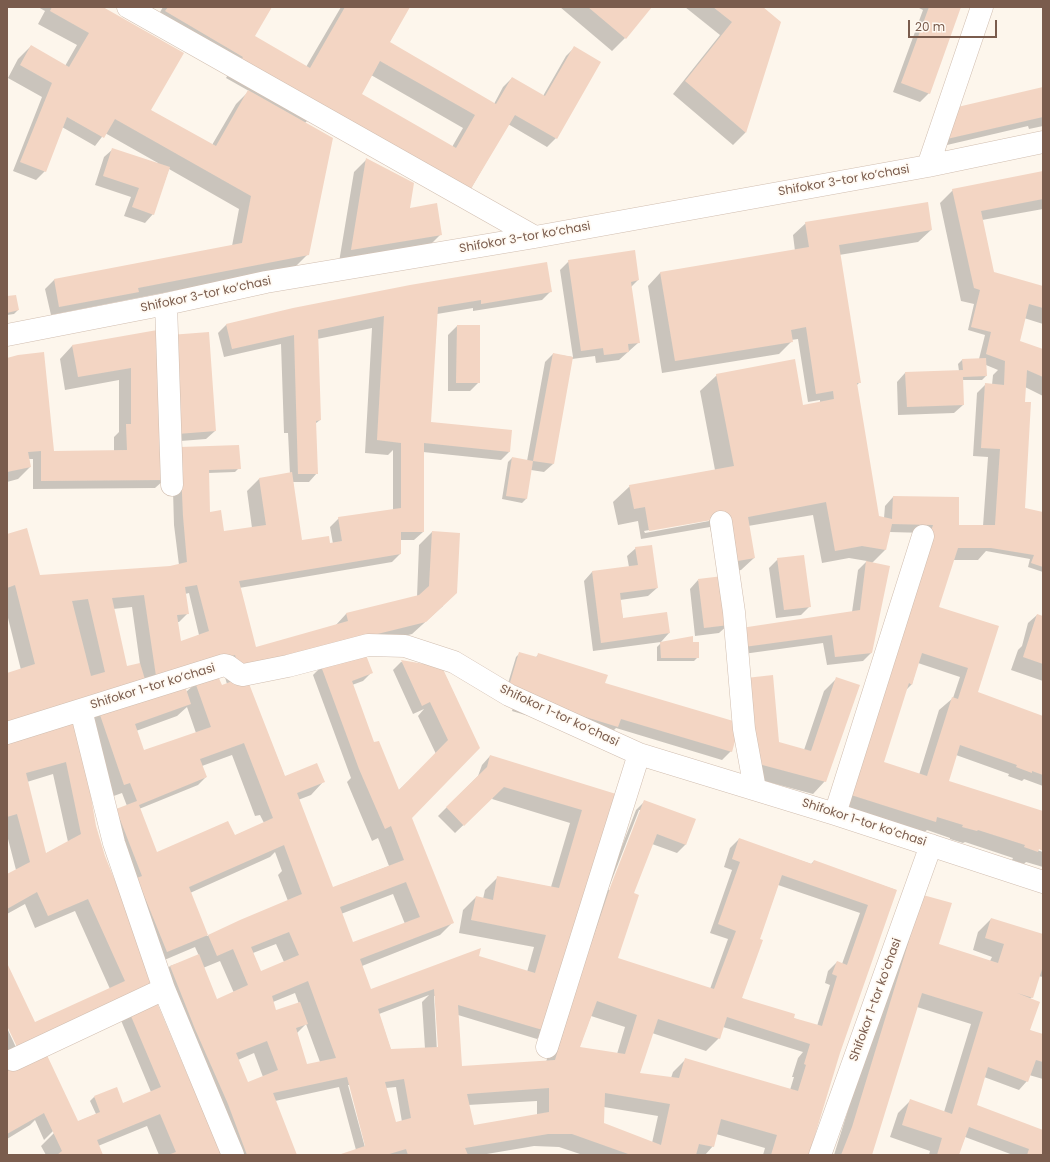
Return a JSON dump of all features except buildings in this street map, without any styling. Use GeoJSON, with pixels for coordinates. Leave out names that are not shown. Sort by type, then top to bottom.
{"type":"FeatureCollection","features":[{"type":"Feature","properties":{"kind":"street"},"geometry":{"type":"LineString","coordinates":[[128,7],[535,237]]}},
{"type":"Feature","properties":{"kind":"street"},"geometry":{"type":"LineString","coordinates":[[928,166],[982,7]]}},
{"type":"Feature","properties":{"kind":"street","name":"Shifokor 3-tor koʼchasi"},"geometry":{"type":"LineString","coordinates":[[7,335],[166,304],[266,282],[535,237],[928,166],[1043,142]]}},
{"type":"Feature","properties":{"kind":"street"},"geometry":{"type":"LineString","coordinates":[[166,304],[172,485]]}},
{"type":"Feature","properties":{"kind":"street"},"geometry":{"type":"LineString","coordinates":[[721,522],[734,612],[744,729],[755,789]]}},
{"type":"Feature","properties":{"kind":"street"},"geometry":{"type":"LineString","coordinates":[[835,814],[923,536]]}},
{"type":"Feature","properties":{"kind":"street","name":"Shifokor 1-tor koʼchasi"},"geometry":{"type":"LineString","coordinates":[[7,733],[224,665],[228,666],[239,674],[244,675],[288,666],[368,645],[405,646],[454,662],[509,695],[639,754],[835,814],[1043,882]]}},
{"type":"Feature","properties":{"kind":"street"},"geometry":{"type":"LineString","coordinates":[[82,710],[114,843],[164,989],[233,1155]]}},
{"type":"Feature","properties":{"kind":"street"},"geometry":{"type":"LineString","coordinates":[[547,1047],[639,754]]}},
{"type":"Feature","properties":{"kind":"street","name":"Shifokor 1-tor koʻchasi"},"geometry":{"type":"LineString","coordinates":[[820,1155],[931,845]]}},
{"type":"Feature","properties":{"kind":"street"},"geometry":{"type":"LineString","coordinates":[[13,1060],[164,989]]}}]}
